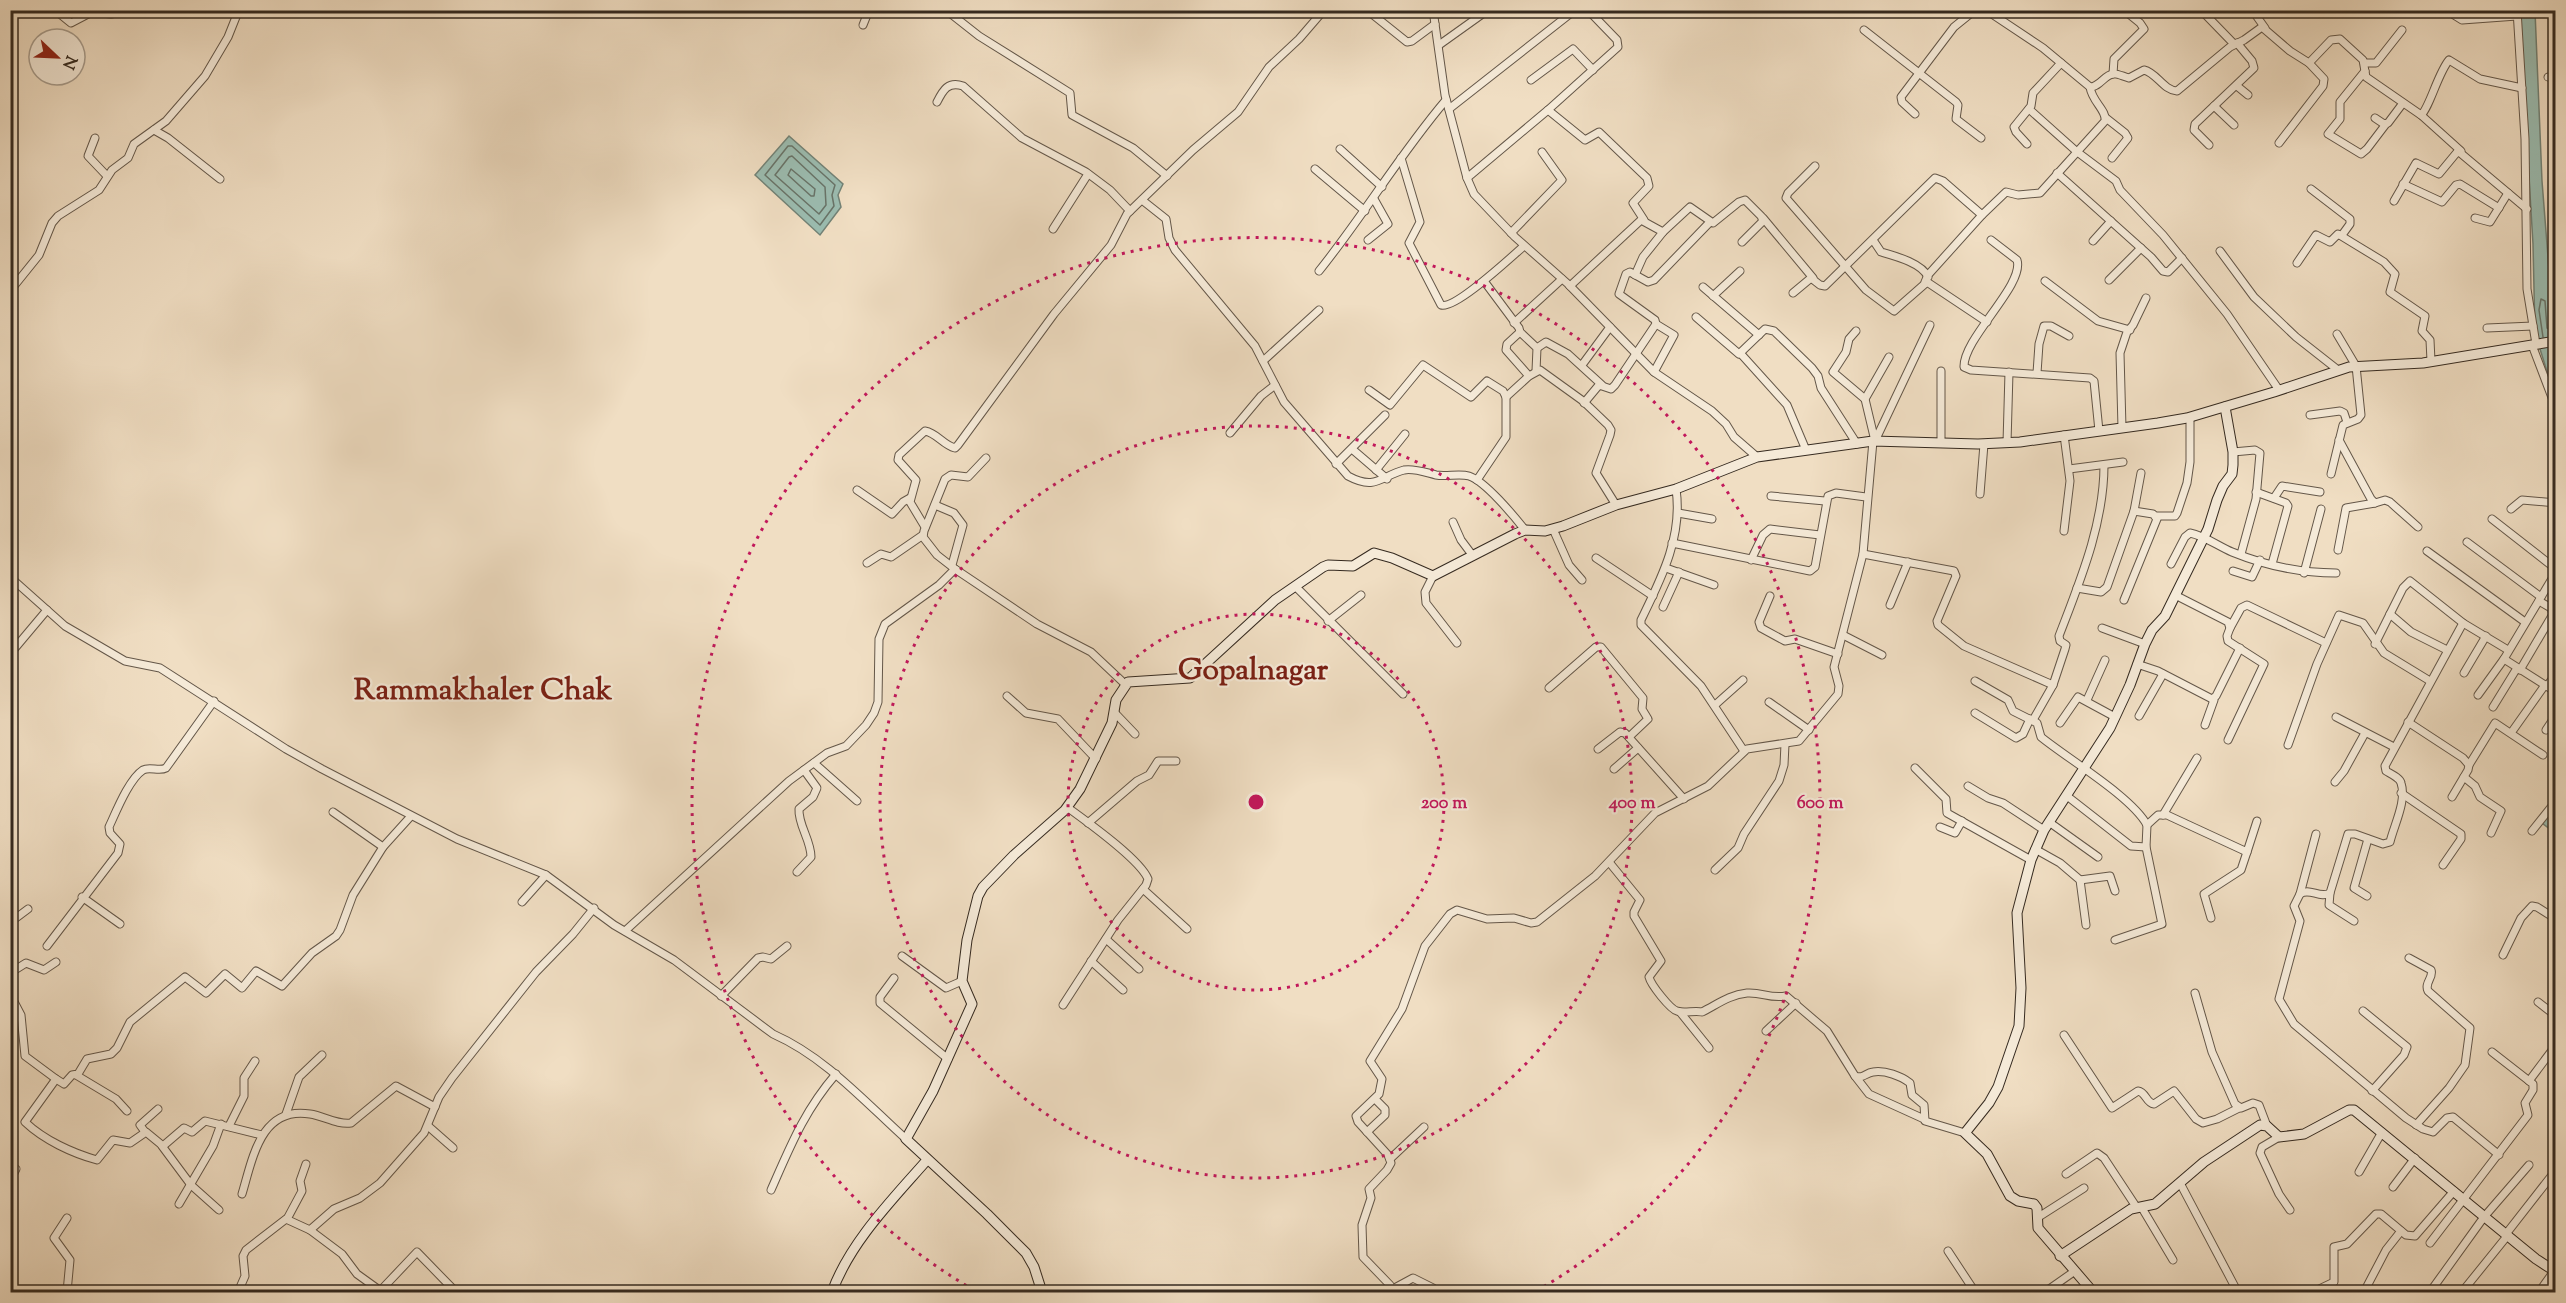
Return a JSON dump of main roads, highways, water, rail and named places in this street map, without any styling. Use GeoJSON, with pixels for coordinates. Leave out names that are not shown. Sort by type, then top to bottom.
{"type":"FeatureCollection","features":[{"type":"Feature","properties":{"kind":"water"},"geometry":{"type":"Polygon","coordinates":[[[2519,11],[2535,11],[2542,181],[2555,346],[2555,397],[2535,333],[2533,244],[2519,11]]]}},
{"type":"Feature","properties":{"kind":"water"},"geometry":{"type":"Polygon","coordinates":[[[789,136],[843,184],[838,195],[841,207],[820,235],[755,175],[789,136]]]}},
{"type":"Feature","properties":{"kind":"water"},"geometry":{"type":"Polygon","coordinates":[[[2555,805],[2555,833],[2542,823],[2555,805]]]}},
{"type":"Feature","properties":{"kind":"district","name":"Gopalnagar"},"geometry":{"type":"Point","coordinates":[1253,669]}},
{"type":"Feature","properties":{"kind":"district","name":"Rammakhaler Chak"},"geometry":{"type":"Point","coordinates":[483,689]}}]}
